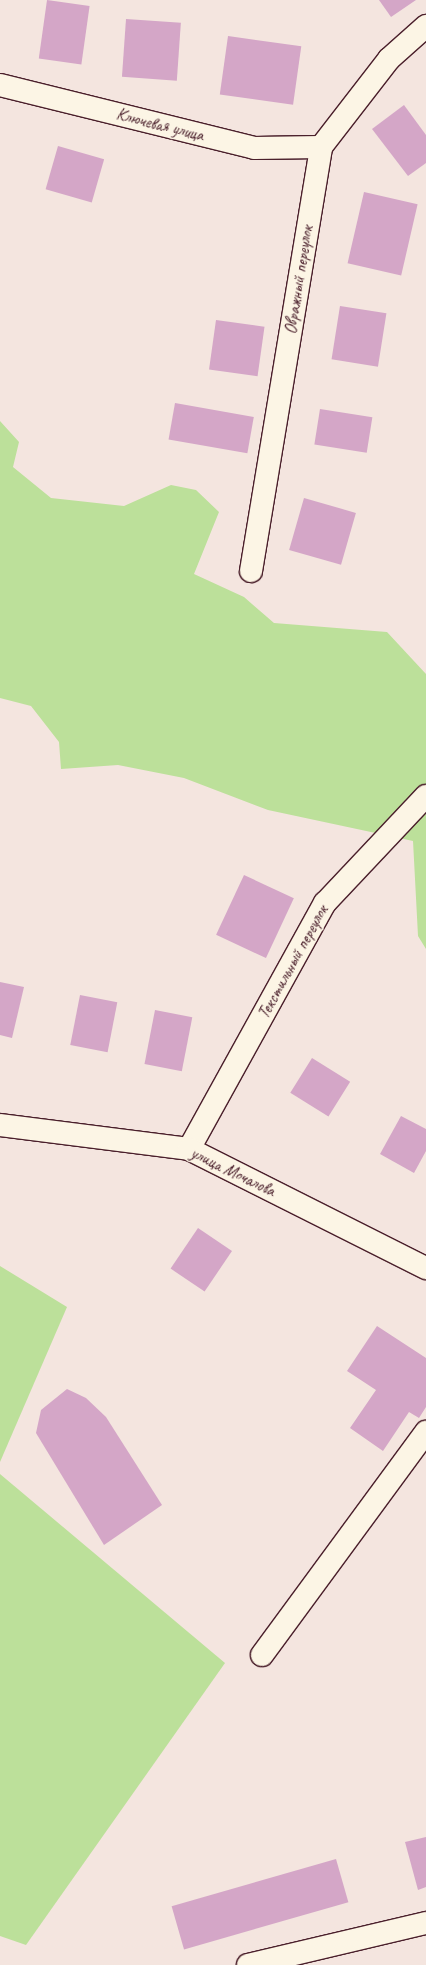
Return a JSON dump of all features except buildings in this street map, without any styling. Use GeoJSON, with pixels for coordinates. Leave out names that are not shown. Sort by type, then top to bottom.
{"type":"FeatureCollection","features":[{"type":"Feature","properties":{"kind":"street","name":"Овражный переулок"},"geometry":{"type":"LineString","coordinates":[[251,572],[321,148],[389,58],[426,26]]}},
{"type":"Feature","properties":{"kind":"street","name":"Ключевая улица"},"geometry":{"type":"LineString","coordinates":[[0,85],[254,148],[321,148]]}},
{"type":"Feature","properties":{"kind":"street","name":"Текстильный переулок"},"geometry":{"type":"LineString","coordinates":[[189,1149],[325,903],[426,796]]}},
{"type":"Feature","properties":{"kind":"street","name":"улица Мочалова"},"geometry":{"type":"LineString","coordinates":[[0,1125],[189,1149],[426,1268]]}},
{"type":"Feature","properties":{"kind":"street"},"geometry":{"type":"LineString","coordinates":[[262,1655],[426,1432]]}},
{"type":"Feature","properties":{"kind":"street"},"geometry":{"type":"LineString","coordinates":[[248,1965],[426,1923]]}},
{"type":"Feature","properties":{"kind":"green space"},"geometry":{"type":"Polygon","coordinates":[[[0,421],[19,442],[13,467],[51,498],[124,506],[171,485],[196,490],[219,512],[194,574],[244,597],[274,623],[387,632],[426,674],[426,949],[418,936],[413,841],[268,810],[184,778],[118,765],[61,769],[59,742],[31,706],[0,698],[0,421]]]}},
{"type":"Feature","properties":{"kind":"green space"},"geometry":{"type":"Polygon","coordinates":[[[0,1266],[67,1307],[0,1462],[0,1266]]]}},
{"type":"Feature","properties":{"kind":"green space"},"geometry":{"type":"Polygon","coordinates":[[[0,1474],[225,1663],[26,1945],[0,1936],[0,1474]]]}}]}
